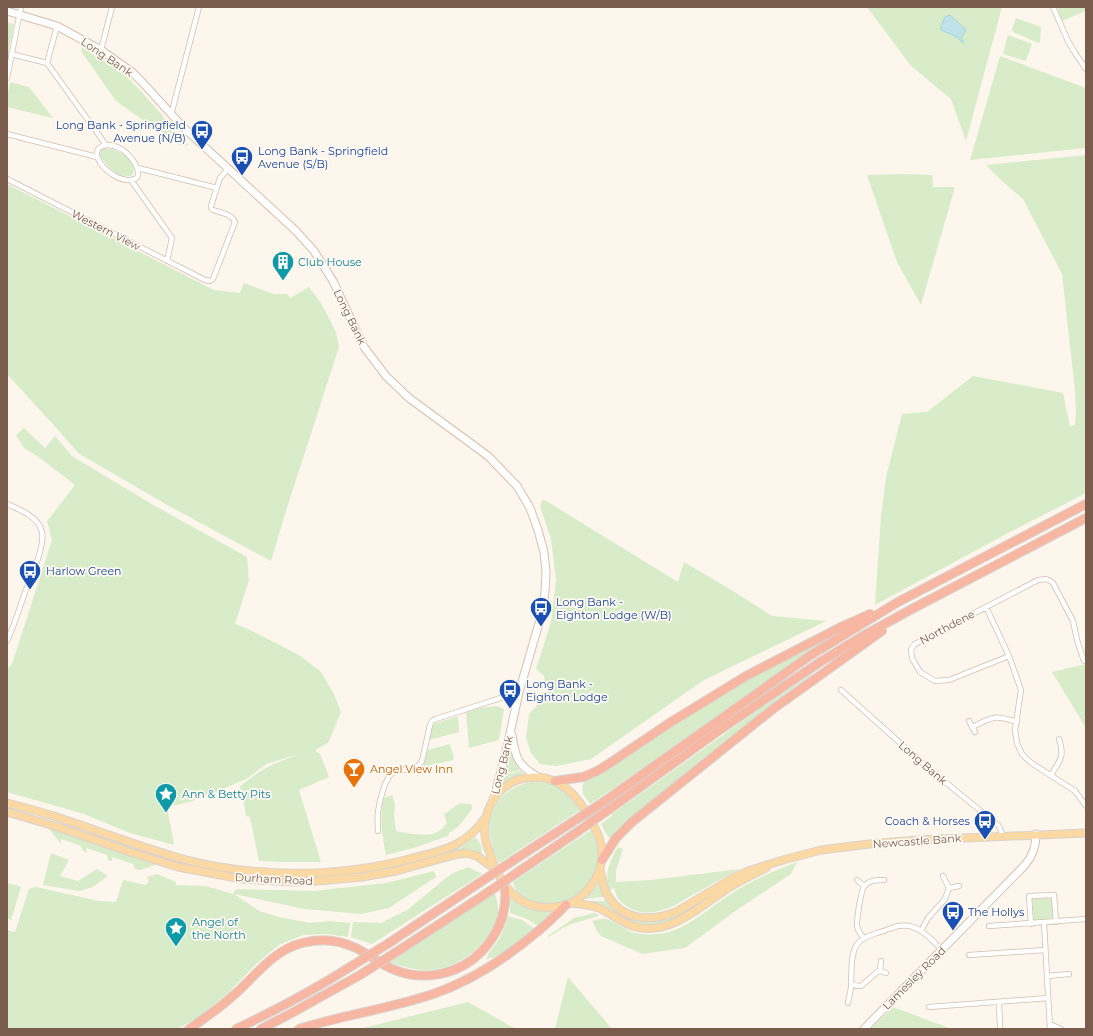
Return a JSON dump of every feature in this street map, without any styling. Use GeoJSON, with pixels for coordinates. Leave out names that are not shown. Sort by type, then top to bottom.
{"type":"FeatureCollection","features":[{"type":"Feature","properties":{"kind":"highway"},"geometry":{"type":"LineString","coordinates":[[236,1029],[296,999],[389,942],[602,802],[811,655],[898,602],[1086,504]]}},
{"type":"Feature","properties":{"kind":"highway"},"geometry":{"type":"LineString","coordinates":[[261,1029],[360,975],[481,897],[607,811],[721,729],[813,667],[861,637],[1086,518]]}},
{"type":"Feature","properties":{"kind":"highway"},"geometry":{"type":"LineString","coordinates":[[555,781],[583,777],[597,771],[671,722],[746,676],[841,627],[898,602]]}},
{"type":"Feature","properties":{"kind":"highway"},"geometry":{"type":"LineString","coordinates":[[602,860],[616,838],[626,827],[773,709],[910,610]]}},
{"type":"Feature","properties":{"kind":"highway"},"geometry":{"type":"LineString","coordinates":[[189,1029],[225,1003],[276,955],[301,943],[320,940],[343,943],[356,948],[386,966],[414,975],[434,975],[458,968],[479,955],[497,932],[505,907],[506,888]]}},
{"type":"Feature","properties":{"kind":"highway"},"geometry":{"type":"LineString","coordinates":[[299,1029],[415,1000],[452,986],[489,967],[507,955],[539,931],[569,904]]}},
{"type":"Feature","properties":{"kind":"main road","name":"Long Bank"},"geometry":{"type":"LineString","coordinates":[[7,11],[56,26],[101,50],[132,72],[143,82],[182,127],[296,232],[314,251],[333,281],[358,335],[368,352],[386,376],[409,398],[488,456],[517,486],[530,508],[538,530],[544,552],[546,592],[542,613],[519,692],[502,768],[492,801]]}},
{"type":"Feature","properties":{"kind":"main road","name":"Long Bank"},"geometry":{"type":"LineString","coordinates":[[511,729],[514,750],[519,763],[538,777]]}},
{"type":"Feature","properties":{"kind":"main road"},"geometry":{"type":"LineString","coordinates":[[538,777],[555,781],[568,789],[574,795],[589,816],[599,836],[601,844],[602,860],[600,870],[591,887],[582,896],[569,904],[548,908],[535,906],[522,901],[506,888],[495,869],[486,843],[485,830],[488,811],[492,801],[499,792],[507,785],[522,779],[538,777]]}},
{"type":"Feature","properties":{"kind":"main road","name":"Durham Road"},"geometry":{"type":"LineString","coordinates":[[7,802],[184,859],[240,870],[293,873],[364,868],[399,862],[452,847],[464,840],[477,829],[486,817]]}},
{"type":"Feature","properties":{"kind":"main road","name":"Durham Road"},"geometry":{"type":"LineString","coordinates":[[7,812],[61,828],[178,867],[242,879],[295,882],[362,877],[396,871],[465,853],[477,856],[495,869]]}},
{"type":"Feature","properties":{"kind":"main road","name":"Newcastle Bank"},"geometry":{"type":"LineString","coordinates":[[600,870],[606,892],[616,906],[621,910],[637,917],[651,919],[676,912],[740,874],[760,866],[825,850],[869,844],[918,840],[1053,833],[1086,833]]}},
{"type":"Feature","properties":{"kind":"main road","name":"Lamesley Road"},"geometry":{"type":"LineString","coordinates":[[864,1029],[1025,866],[1036,846],[1036,834]]}},
{"type":"Feature","properties":{"kind":"main road","name":"Newcastle Bank"},"geometry":{"type":"LineString","coordinates":[[569,904],[595,907],[635,927],[651,928],[666,926],[681,919],[737,883],[783,860]]}},
{"type":"Feature","properties":{"kind":"street"},"geometry":{"type":"LineString","coordinates":[[7,78],[21,7]]}},
{"type":"Feature","properties":{"kind":"street"},"geometry":{"type":"LineString","coordinates":[[101,50],[112,7]]}},
{"type":"Feature","properties":{"kind":"street"},"geometry":{"type":"LineString","coordinates":[[171,115],[199,7]]}},
{"type":"Feature","properties":{"kind":"street"},"geometry":{"type":"LineString","coordinates":[[1053,7],[1068,41],[1086,69]]}},
{"type":"Feature","properties":{"kind":"street"},"geometry":{"type":"LineString","coordinates":[[47,63],[56,26]]}},
{"type":"Feature","properties":{"kind":"street"},"geometry":{"type":"LineString","coordinates":[[11,54],[47,63],[106,145]]}},
{"type":"Feature","properties":{"kind":"street"},"geometry":{"type":"LineString","coordinates":[[7,134],[97,157]]}},
{"type":"Feature","properties":{"kind":"street"},"geometry":{"type":"LineString","coordinates":[[102,146],[113,146],[124,151],[130,157],[138,168],[138,175],[131,180],[112,174],[104,167],[97,157],[97,150],[102,146]]}},
{"type":"Feature","properties":{"kind":"street"},"geometry":{"type":"LineString","coordinates":[[138,168],[217,188],[220,178],[228,169]]}},
{"type":"Feature","properties":{"kind":"street","name":"Western View"},"geometry":{"type":"LineString","coordinates":[[7,179],[167,261],[205,280],[210,281],[213,278],[235,222],[232,217],[211,208],[217,188]]}},
{"type":"Feature","properties":{"kind":"street"},"geometry":{"type":"LineString","coordinates":[[131,180],[172,238],[167,261]]}},
{"type":"Feature","properties":{"kind":"street"},"geometry":{"type":"LineString","coordinates":[[7,504],[32,517],[42,532],[40,551],[7,641]]}},
{"type":"Feature","properties":{"kind":"street","name":"Northdene"},"geometry":{"type":"LineString","coordinates":[[1009,656],[950,680],[935,681],[920,672],[912,658],[911,649],[915,644],[1038,580],[1049,579],[1053,583],[1073,621],[1084,661]]}},
{"type":"Feature","properties":{"kind":"street","name":"Northdene"},"geometry":{"type":"LineString","coordinates":[[986,607],[1009,656],[1021,690],[1015,730],[1016,743],[1022,754],[1030,762],[1075,791],[1086,806]]}},
{"type":"Feature","properties":{"kind":"street","name":"Long Bank"},"geometry":{"type":"LineString","coordinates":[[841,690],[928,768],[998,825],[1002,836]]}},
{"type":"Feature","properties":{"kind":"street"},"geometry":{"type":"LineString","coordinates":[[378,831],[378,812],[388,778],[392,773],[420,764],[432,721],[519,692]]}},
{"type":"Feature","properties":{"kind":"street"},"geometry":{"type":"LineString","coordinates":[[972,727],[990,718],[996,717],[1002,717],[1017,722]]}},
{"type":"Feature","properties":{"kind":"street"},"geometry":{"type":"LineString","coordinates":[[969,721],[975,732]]}},
{"type":"Feature","properties":{"kind":"street"},"geometry":{"type":"LineString","coordinates":[[1051,776],[1062,756],[1059,739]]}},
{"type":"Feature","properties":{"kind":"street"},"geometry":{"type":"LineString","coordinates":[[921,931],[928,918],[945,899],[949,888],[943,876]]}},
{"type":"Feature","properties":{"kind":"street"},"geometry":{"type":"LineString","coordinates":[[857,880],[864,886]]}},
{"type":"Feature","properties":{"kind":"street"},"geometry":{"type":"LineString","coordinates":[[864,938],[859,932],[857,924],[864,886],[873,881],[884,880]]}},
{"type":"Feature","properties":{"kind":"street"},"geometry":{"type":"LineString","coordinates":[[949,888],[959,886]]}},
{"type":"Feature","properties":{"kind":"street"},"geometry":{"type":"LineString","coordinates":[[1031,924],[1029,896],[1054,895],[1056,922]]}},
{"type":"Feature","properties":{"kind":"street"},"geometry":{"type":"LineString","coordinates":[[989,926],[1086,919]]}},
{"type":"Feature","properties":{"kind":"street"},"geometry":{"type":"LineString","coordinates":[[1044,923],[1050,1027],[1061,1029]]}},
{"type":"Feature","properties":{"kind":"street"},"geometry":{"type":"LineString","coordinates":[[848,1003],[851,985],[852,957],[854,949],[864,938],[899,926],[911,926],[928,936],[942,950]]}},
{"type":"Feature","properties":{"kind":"street"},"geometry":{"type":"LineString","coordinates":[[969,955],[1045,950]]}},
{"type":"Feature","properties":{"kind":"street"},"geometry":{"type":"LineString","coordinates":[[880,971],[881,961]]}},
{"type":"Feature","properties":{"kind":"street"},"geometry":{"type":"LineString","coordinates":[[851,985],[861,986],[880,971],[886,973]]}},
{"type":"Feature","properties":{"kind":"street"},"geometry":{"type":"LineString","coordinates":[[1047,976],[1070,974]]}},
{"type":"Feature","properties":{"kind":"street"},"geometry":{"type":"LineString","coordinates":[[929,1007],[1048,998]]}},
{"type":"Feature","properties":{"kind":"street"},"geometry":{"type":"LineString","coordinates":[[999,1002],[1000,1027]]}},
{"type":"Feature","properties":{"kind":"green space"},"geometry":{"type":"Polygon","coordinates":[[[867,7],[1002,7],[966,141],[951,99],[911,66],[867,7]]]}},
{"type":"Feature","properties":{"kind":"green space"},"geometry":{"type":"Polygon","coordinates":[[[1057,7],[1086,7],[1086,11],[1062,21],[1057,7]]]}},
{"type":"Feature","properties":{"kind":"green space"},"geometry":{"type":"Polygon","coordinates":[[[1016,18],[1041,27],[1040,42],[1038,43],[1013,32],[1012,29],[1016,18]]]}},
{"type":"Feature","properties":{"kind":"green space"},"geometry":{"type":"Polygon","coordinates":[[[7,22],[14,24],[7,60],[7,22]]]}},
{"type":"Feature","properties":{"kind":"green space"},"geometry":{"type":"Polygon","coordinates":[[[1008,35],[1032,44],[1026,61],[1003,54],[1008,35]]]}},
{"type":"Feature","properties":{"kind":"green space"},"geometry":{"type":"Polygon","coordinates":[[[82,47],[123,73],[141,91],[188,145],[186,146],[174,142],[116,101],[81,51],[82,47]]]}},
{"type":"Feature","properties":{"kind":"green space"},"geometry":{"type":"Polygon","coordinates":[[[1000,56],[1086,88],[1086,148],[970,160],[1000,56]]]}},
{"type":"Feature","properties":{"kind":"green space"},"geometry":{"type":"Polygon","coordinates":[[[10,82],[29,87],[53,118],[7,107],[10,82]]]}},
{"type":"Feature","properties":{"kind":"green space"},"geometry":{"type":"Polygon","coordinates":[[[104,148],[115,150],[125,155],[132,163],[134,173],[130,176],[121,175],[108,166],[99,155],[101,149],[104,148]]]}},
{"type":"Feature","properties":{"kind":"green space"},"geometry":{"type":"Polygon","coordinates":[[[1086,155],[1086,493],[875,605],[881,516],[886,477],[902,414],[927,412],[973,376],[1063,393],[1070,426],[1075,425],[1075,391],[1062,274],[1023,199],[986,165],[1086,155]]]}},
{"type":"Feature","properties":{"kind":"green space"},"geometry":{"type":"Polygon","coordinates":[[[867,175],[932,175],[933,187],[955,187],[921,305],[897,262],[867,175]]]}},
{"type":"Feature","properties":{"kind":"green space"},"geometry":{"type":"Polygon","coordinates":[[[7,184],[214,290],[240,293],[244,283],[274,294],[287,294],[290,298],[309,287],[321,303],[336,332],[339,347],[271,561],[169,506],[78,453],[7,374],[7,184]]]}},
{"type":"Feature","properties":{"kind":"green space"},"geometry":{"type":"Polygon","coordinates":[[[24,428],[45,448],[55,436],[72,456],[155,506],[247,557],[249,580],[235,624],[299,655],[321,672],[333,692],[341,712],[328,743],[315,750],[320,754],[329,777],[299,790],[321,862],[259,861],[250,817],[246,816],[240,786],[262,770],[299,754],[266,764],[248,778],[203,798],[167,807],[174,845],[130,833],[84,814],[7,792],[7,669],[12,664],[52,540],[47,521],[75,485],[40,458],[24,448],[16,435],[24,428]]]}},
{"type":"Feature","properties":{"kind":"green space"},"geometry":{"type":"Polygon","coordinates":[[[543,499],[678,582],[684,562],[772,616],[826,621],[704,680],[591,759],[557,766],[540,764],[531,753],[526,738],[529,714],[542,700],[547,691],[544,676],[536,669],[551,622],[556,580],[551,539],[540,506],[543,499]]]}},
{"type":"Feature","properties":{"kind":"green space"},"geometry":{"type":"Polygon","coordinates":[[[835,636],[773,677],[590,804],[584,796],[582,789],[584,782],[597,776],[633,753],[665,729],[721,696],[737,684],[835,636]]]}},
{"type":"Feature","properties":{"kind":"green space"},"geometry":{"type":"Polygon","coordinates":[[[1086,664],[1086,728],[1052,672],[1086,664]]]}},
{"type":"Feature","properties":{"kind":"green space"},"geometry":{"type":"Polygon","coordinates":[[[812,674],[813,677],[610,838],[608,837],[601,824],[612,816],[612,814],[768,703],[812,674]]]}},
{"type":"Feature","properties":{"kind":"green space"},"geometry":{"type":"Polygon","coordinates":[[[496,706],[504,709],[499,740],[469,748],[466,712],[496,706]]]}},
{"type":"Feature","properties":{"kind":"green space"},"geometry":{"type":"Polygon","coordinates":[[[458,716],[459,732],[429,740],[434,724],[458,716]]]}},
{"type":"Feature","properties":{"kind":"green space"},"geometry":{"type":"Polygon","coordinates":[[[511,743],[514,761],[520,769],[518,771],[504,773],[511,743]]]}},
{"type":"Feature","properties":{"kind":"green space"},"geometry":{"type":"Polygon","coordinates":[[[450,744],[454,758],[453,760],[423,767],[427,750],[450,744]]]}},
{"type":"Feature","properties":{"kind":"green space"},"geometry":{"type":"Polygon","coordinates":[[[521,771],[524,775],[500,785],[503,775],[521,771]]]}},
{"type":"Feature","properties":{"kind":"green space"},"geometry":{"type":"Polygon","coordinates":[[[530,782],[547,783],[560,788],[570,797],[580,810],[499,863],[493,850],[490,837],[492,813],[497,803],[505,794],[516,787],[530,782]]]}},
{"type":"Feature","properties":{"kind":"green space"},"geometry":{"type":"Polygon","coordinates":[[[392,795],[395,805],[394,815],[396,831],[404,833],[429,835],[440,830],[447,823],[444,814],[460,803],[471,804],[472,809],[458,827],[449,833],[448,836],[417,847],[386,855],[382,833],[382,805],[384,798],[392,795]]]}},
{"type":"Feature","properties":{"kind":"green space"},"geometry":{"type":"Polygon","coordinates":[[[52,828],[155,865],[140,870],[135,869],[133,864],[112,857],[112,861],[108,860],[107,855],[86,848],[87,853],[83,851],[81,846],[61,839],[61,844],[50,830],[52,828]]]}},
{"type":"Feature","properties":{"kind":"green space"},"geometry":{"type":"Polygon","coordinates":[[[591,830],[598,851],[596,866],[592,877],[585,887],[576,895],[566,901],[555,904],[543,904],[520,896],[515,891],[516,889],[513,882],[591,830]]]}},
{"type":"Feature","properties":{"kind":"green space"},"geometry":{"type":"Polygon","coordinates":[[[475,837],[482,849],[482,854],[470,851],[442,855],[461,847],[475,837]]]}},
{"type":"Feature","properties":{"kind":"green space"},"geometry":{"type":"Polygon","coordinates":[[[618,847],[623,849],[616,871],[616,882],[651,880],[740,869],[670,907],[650,913],[643,912],[625,905],[618,898],[614,888],[610,890],[608,885],[608,868],[618,847]]]}},
{"type":"Feature","properties":{"kind":"green space"},"geometry":{"type":"Polygon","coordinates":[[[51,853],[69,860],[60,876],[78,881],[97,869],[108,876],[93,887],[79,891],[43,885],[51,853]]]}},
{"type":"Feature","properties":{"kind":"green space"},"geometry":{"type":"Polygon","coordinates":[[[797,862],[791,874],[741,907],[685,948],[642,954],[601,936],[592,921],[605,919],[616,923],[631,932],[639,934],[665,933],[673,931],[698,918],[728,896],[753,881],[797,862]]]}},
{"type":"Feature","properties":{"kind":"green space"},"geometry":{"type":"Polygon","coordinates":[[[468,867],[482,874],[372,944],[351,937],[353,922],[381,923],[407,910],[451,874],[468,867]]]}},
{"type":"Feature","properties":{"kind":"green space"},"geometry":{"type":"Polygon","coordinates":[[[434,871],[436,877],[389,908],[361,914],[304,909],[234,894],[259,911],[279,917],[310,923],[330,921],[350,923],[348,937],[326,934],[303,935],[279,945],[256,964],[227,994],[197,1018],[177,1029],[7,1029],[7,930],[15,932],[29,889],[36,887],[99,901],[116,902],[123,880],[146,885],[149,881],[147,877],[157,874],[176,882],[176,885],[206,886],[233,894],[236,889],[314,891],[386,883],[434,871]]]}},
{"type":"Feature","properties":{"kind":"green space"},"geometry":{"type":"Polygon","coordinates":[[[600,882],[605,896],[585,899],[593,891],[600,882]]]}},
{"type":"Feature","properties":{"kind":"green space"},"geometry":{"type":"Polygon","coordinates":[[[7,883],[21,887],[11,920],[7,918],[7,883]]]}},
{"type":"Feature","properties":{"kind":"green space"},"geometry":{"type":"Polygon","coordinates":[[[495,893],[498,904],[498,915],[495,924],[490,933],[476,950],[458,962],[448,967],[426,970],[414,969],[390,962],[495,893]]]}},
{"type":"Feature","properties":{"kind":"green space"},"geometry":{"type":"Polygon","coordinates":[[[1051,898],[1052,919],[1034,920],[1032,899],[1051,898]]]}},
{"type":"Feature","properties":{"kind":"green space"},"geometry":{"type":"Polygon","coordinates":[[[510,899],[526,908],[552,912],[552,914],[538,926],[527,919],[510,913],[510,899]]]}},
{"type":"Feature","properties":{"kind":"green space"},"geometry":{"type":"Polygon","coordinates":[[[606,899],[618,913],[646,922],[664,920],[697,905],[664,923],[644,925],[615,916],[588,902],[604,901],[606,899]]]}},
{"type":"Feature","properties":{"kind":"green space"},"geometry":{"type":"Polygon","coordinates":[[[595,913],[599,915],[572,924],[549,937],[548,936],[574,918],[595,913]]]}},
{"type":"Feature","properties":{"kind":"green space"},"geometry":{"type":"Polygon","coordinates":[[[508,916],[522,920],[535,929],[506,952],[486,959],[501,936],[508,916]]]}},
{"type":"Feature","properties":{"kind":"green space"},"geometry":{"type":"Polygon","coordinates":[[[568,977],[612,1029],[555,1029],[568,977]]]}},
{"type":"Feature","properties":{"kind":"green space"},"geometry":{"type":"Polygon","coordinates":[[[468,1002],[516,1029],[359,1029],[468,1002]]]}},
{"type":"Feature","properties":{"kind":"green space"},"geometry":{"type":"Polygon","coordinates":[[[893,1007],[952,1029],[871,1029],[893,1007]]]}},
{"type":"Feature","properties":{"kind":"water"},"geometry":{"type":"Polygon","coordinates":[[[950,15],[966,30],[961,38],[964,42],[963,43],[957,37],[941,30],[945,17],[950,15]]]}},
{"type":"Feature","properties":{"kind":"place","name":"Long Bank - Springfield Avenue (N/B)"},"geometry":{"type":"Point","coordinates":[202,150]}},
{"type":"Feature","properties":{"kind":"place","name":"Long Bank - Springfield Avenue (S/B)"},"geometry":{"type":"Point","coordinates":[242,176]}},
{"type":"Feature","properties":{"kind":"place","name":"Club House"},"geometry":{"type":"Point","coordinates":[283,282]}},
{"type":"Feature","properties":{"kind":"place","name":"Harlow Green"},"geometry":{"type":"Point","coordinates":[30,590]}},
{"type":"Feature","properties":{"kind":"place","name":"Long Bank - Eighton Lodge (W/B)"},"geometry":{"type":"Point","coordinates":[541,628]}},
{"type":"Feature","properties":{"kind":"place","name":"Long Bank - Eighton Lodge"},"geometry":{"type":"Point","coordinates":[510,710]}},
{"type":"Feature","properties":{"kind":"place","name":"Angel View Inn"},"geometry":{"type":"Point","coordinates":[354,788]}},
{"type":"Feature","properties":{"kind":"place","name":"Ann & Betty Pits"},"geometry":{"type":"Point","coordinates":[166,814]}},
{"type":"Feature","properties":{"kind":"place","name":"Coach & Horses"},"geometry":{"type":"Point","coordinates":[985,840]}},
{"type":"Feature","properties":{"kind":"place","name":"The Hollys"},"geometry":{"type":"Point","coordinates":[953,932]}},
{"type":"Feature","properties":{"kind":"place","name":"Angel of the North"},"geometry":{"type":"Point","coordinates":[176,948]}}]}
